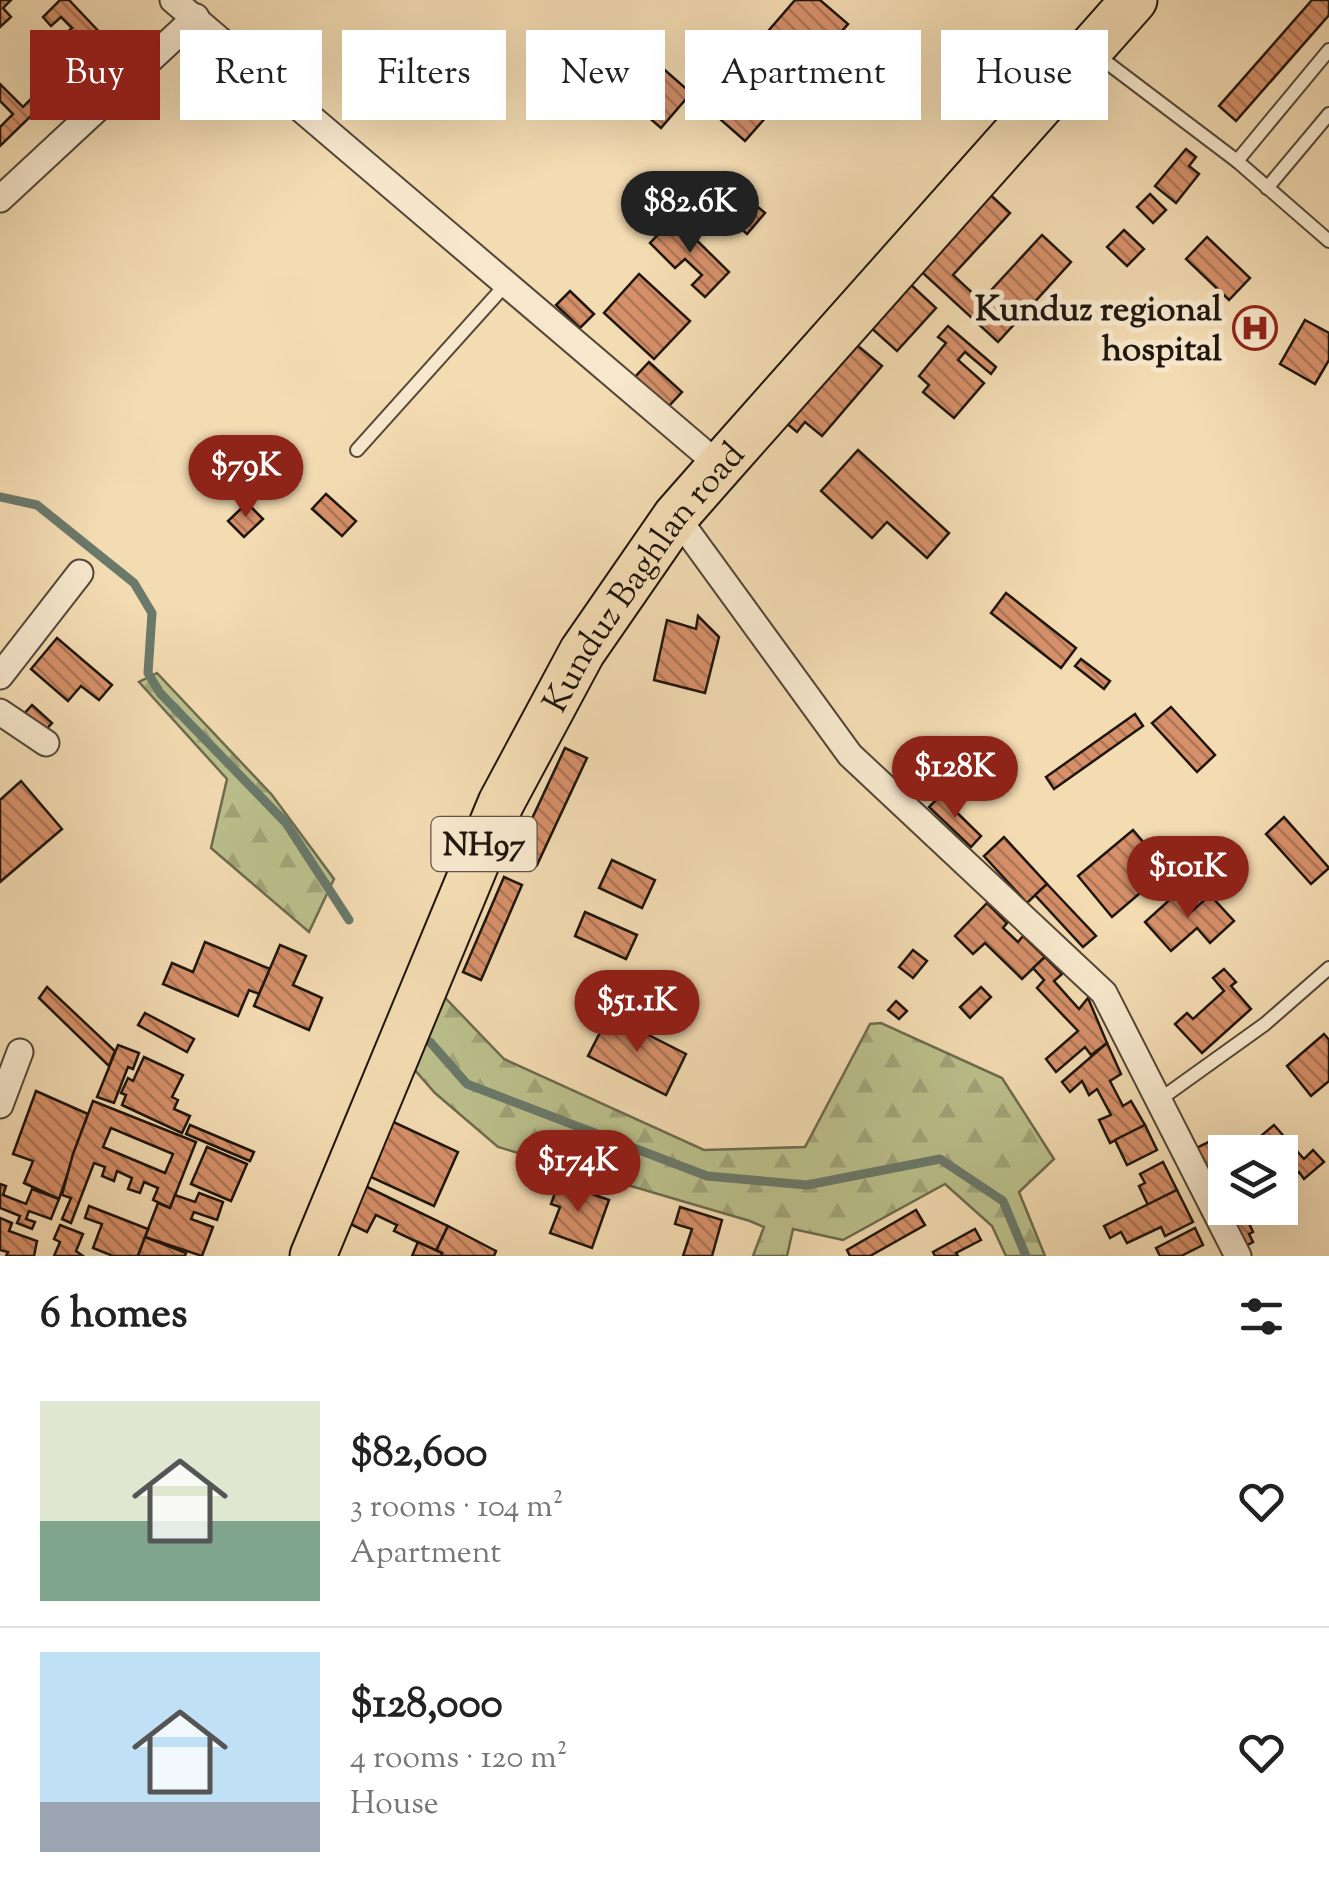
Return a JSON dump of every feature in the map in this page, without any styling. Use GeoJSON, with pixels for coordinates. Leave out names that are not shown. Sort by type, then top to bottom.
{"type":"FeatureCollection","features":[{"type":"Feature","properties":{"kind":"highway","name":"Kunduz Baghlan road"},"geometry":{"type":"LineString","coordinates":[[1108,30],[1134,0]]}},
{"type":"Feature","properties":{"kind":"highway","name":"Kunduz Baghlan road"},"geometry":{"type":"LineString","coordinates":[[313,1256],[502,803],[582,652],[676,516],[1029,120]]}},
{"type":"Feature","properties":{"kind":"street"},"geometry":{"type":"LineString","coordinates":[[174,0],[720,466]]}},
{"type":"Feature","properties":{"kind":"street"},"geometry":{"type":"LineString","coordinates":[[0,199],[196,18]]}},
{"type":"Feature","properties":{"kind":"street"},"geometry":{"type":"LineString","coordinates":[[676,516],[850,755],[1104,993],[1238,1256]]}},
{"type":"Feature","properties":{"kind":"street"},"geometry":{"type":"LineString","coordinates":[[0,676],[80,573]]}},
{"type":"Feature","properties":{"kind":"street"},"geometry":{"type":"LineString","coordinates":[[0,712],[46,744]]}},
{"type":"Feature","properties":{"kind":"street"},"geometry":{"type":"LineString","coordinates":[[0,1105],[20,1052]]}},
{"type":"Feature","properties":{"kind":"lane"},"geometry":{"type":"LineString","coordinates":[[1236,161],[1329,50]]}},
{"type":"Feature","properties":{"kind":"lane"},"geometry":{"type":"LineString","coordinates":[[1108,63],[1236,161],[1329,241]]}},
{"type":"Feature","properties":{"kind":"lane"},"geometry":{"type":"LineString","coordinates":[[1267,188],[1329,114]]}},
{"type":"Feature","properties":{"kind":"lane"},"geometry":{"type":"LineString","coordinates":[[357,450],[507,283]]}},
{"type":"Feature","properties":{"kind":"lane"},"geometry":{"type":"LineString","coordinates":[[1159,1100],[1264,1024],[1329,968]]}},
{"type":"Feature","properties":{"kind":"green space"},"geometry":{"type":"Polygon","coordinates":[[[157,673],[272,795],[334,879],[309,932],[211,848],[227,779],[139,682],[157,673]]]}},
{"type":"Feature","properties":{"kind":"green space"},"geometry":{"type":"Polygon","coordinates":[[[430,982],[504,1059],[704,1150],[805,1147],[870,1024],[881,1023],[1002,1078],[1054,1159],[1019,1192],[1045,1256],[1006,1256],[992,1226],[945,1184],[843,1240],[793,1229],[787,1256],[753,1256],[764,1227],[750,1221],[498,1147],[435,1093],[385,1036],[430,982]]]}},
{"type":"Feature","properties":{"kind":"building"},"geometry":{"type":"Polygon","coordinates":[[[0,0],[11,0],[3,8],[11,17],[0,27],[0,0]]]}},
{"type":"Feature","properties":{"kind":"building"},"geometry":{"type":"Polygon","coordinates":[[[60,0],[69,0],[97,30],[70,30],[72,28],[61,17],[51,26],[43,17],[60,0]]]}},
{"type":"Feature","properties":{"kind":"building"},"geometry":{"type":"Polygon","coordinates":[[[795,0],[820,0],[848,24],[843,30],[769,30],[795,0]]]}},
{"type":"Feature","properties":{"kind":"building"},"geometry":{"type":"Polygon","coordinates":[[[1312,0],[1329,0],[1329,15],[1236,121],[1219,106],[1312,0]]]}},
{"type":"Feature","properties":{"kind":"building"},"geometry":{"type":"Polygon","coordinates":[[[665,70],[685,88],[685,100],[661,128],[652,120],[665,120],[665,70]]]}},
{"type":"Feature","properties":{"kind":"building"},"geometry":{"type":"Polygon","coordinates":[[[0,84],[23,107],[30,100],[30,117],[0,146],[0,127],[13,114],[0,101],[0,84]]]}},
{"type":"Feature","properties":{"kind":"building"},"geometry":{"type":"Polygon","coordinates":[[[721,120],[763,120],[745,141],[721,120]]]}},
{"type":"Feature","properties":{"kind":"building"},"geometry":{"type":"Polygon","coordinates":[[[1186,149],[1196,157],[1189,166],[1199,174],[1176,203],[1155,186],[1186,149]]]}},
{"type":"Feature","properties":{"kind":"building"},"geometry":{"type":"Polygon","coordinates":[[[726,180],[765,213],[747,234],[708,200],[726,180]]]}},
{"type":"Feature","properties":{"kind":"building"},"geometry":{"type":"Polygon","coordinates":[[[982,187],[1010,213],[953,275],[981,301],[1042,235],[1071,262],[998,342],[912,263],[982,187]]]}},
{"type":"Feature","properties":{"kind":"building"},"geometry":{"type":"Polygon","coordinates":[[[1150,194],[1166,210],[1153,223],[1137,207],[1150,194]]]}},
{"type":"Feature","properties":{"kind":"building"},"geometry":{"type":"Polygon","coordinates":[[[674,218],[729,272],[705,297],[692,285],[702,275],[685,259],[675,268],[650,243],[674,218]]]}},
{"type":"Feature","properties":{"kind":"building"},"geometry":{"type":"Polygon","coordinates":[[[1124,230],[1144,249],[1127,266],[1107,247],[1124,230]]]}},
{"type":"Feature","properties":{"kind":"building"},"geometry":{"type":"Polygon","coordinates":[[[1207,237],[1250,278],[1229,300],[1186,259],[1207,237]]]}},
{"type":"Feature","properties":{"kind":"building"},"geometry":{"type":"Polygon","coordinates":[[[639,274],[690,321],[654,359],[604,313],[639,274]]]}},
{"type":"Feature","properties":{"kind":"building"},"geometry":{"type":"Polygon","coordinates":[[[908,282],[936,308],[897,351],[869,326],[908,282]]]}},
{"type":"Feature","properties":{"kind":"building"},"geometry":{"type":"Polygon","coordinates":[[[570,291],[594,314],[580,328],[556,305],[570,291]]]}},
{"type":"Feature","properties":{"kind":"building"},"geometry":{"type":"Polygon","coordinates":[[[1305,320],[1329,333],[1329,360],[1315,384],[1280,364],[1305,320]]]}},
{"type":"Feature","properties":{"kind":"building"},"geometry":{"type":"Polygon","coordinates":[[[948,326],[996,367],[991,374],[965,352],[958,360],[984,383],[954,418],[923,392],[929,385],[919,376],[946,343],[938,337],[948,326]]]}},
{"type":"Feature","properties":{"kind":"building"},"geometry":{"type":"Polygon","coordinates":[[[852,341],[882,366],[822,436],[805,422],[797,432],[784,421],[852,341]]]}},
{"type":"Feature","properties":{"kind":"building"},"geometry":{"type":"Polygon","coordinates":[[[649,362],[682,392],[668,407],[635,377],[649,362]]]}},
{"type":"Feature","properties":{"kind":"building"},"geometry":{"type":"Polygon","coordinates":[[[858,450],[949,533],[927,558],[887,522],[872,538],[821,491],[858,450]]]}},
{"type":"Feature","properties":{"kind":"building"},"geometry":{"type":"Polygon","coordinates":[[[326,494],[356,521],[342,536],[312,509],[326,494]]]}},
{"type":"Feature","properties":{"kind":"building"},"geometry":{"type":"Polygon","coordinates":[[[247,503],[263,519],[244,537],[228,521],[247,503]]]}},
{"type":"Feature","properties":{"kind":"building"},"geometry":{"type":"Polygon","coordinates":[[[1006,593],[1076,648],[1061,668],[991,613],[1006,593]]]}},
{"type":"Feature","properties":{"kind":"building"},"geometry":{"type":"Polygon","coordinates":[[[698,616],[719,637],[705,693],[654,680],[667,620],[696,629],[698,616]]]}},
{"type":"Feature","properties":{"kind":"building"},"geometry":{"type":"Polygon","coordinates":[[[57,638],[112,685],[99,700],[81,686],[68,701],[31,669],[57,638]]]}},
{"type":"Feature","properties":{"kind":"building"},"geometry":{"type":"Polygon","coordinates":[[[1081,659],[1110,681],[1104,689],[1075,666],[1081,659]]]}},
{"type":"Feature","properties":{"kind":"building"},"geometry":{"type":"Polygon","coordinates":[[[32,705],[52,723],[43,733],[23,715],[32,705]]]}},
{"type":"Feature","properties":{"kind":"building"},"geometry":{"type":"Polygon","coordinates":[[[1171,707],[1215,755],[1197,772],[1152,723],[1171,707]]]}},
{"type":"Feature","properties":{"kind":"building"},"geometry":{"type":"Polygon","coordinates":[[[1135,714],[1143,726],[1054,789],[1046,777],[1135,714]]]}},
{"type":"Feature","properties":{"kind":"building"},"geometry":{"type":"Polygon","coordinates":[[[565,748],[587,758],[537,865],[515,855],[565,748]]]}},
{"type":"Feature","properties":{"kind":"building"},"geometry":{"type":"Polygon","coordinates":[[[21,781],[62,829],[0,882],[0,800],[21,781]]]}},
{"type":"Feature","properties":{"kind":"building"},"geometry":{"type":"Polygon","coordinates":[[[940,796],[981,836],[971,847],[929,807],[940,796]]]}},
{"type":"Feature","properties":{"kind":"building"},"geometry":{"type":"Polygon","coordinates":[[[1284,817],[1329,868],[1311,884],[1266,834],[1284,817]]]}},
{"type":"Feature","properties":{"kind":"building"},"geometry":{"type":"Polygon","coordinates":[[[1133,830],[1167,870],[1112,917],[1078,876],[1133,830]]]}},
{"type":"Feature","properties":{"kind":"building"},"geometry":{"type":"Polygon","coordinates":[[[1004,837],[1047,884],[1027,903],[984,856],[1004,837]]]}},
{"type":"Feature","properties":{"kind":"building"},"geometry":{"type":"Polygon","coordinates":[[[612,860],[655,880],[642,908],[599,888],[612,860]]]}},
{"type":"Feature","properties":{"kind":"building"},"geometry":{"type":"Polygon","coordinates":[[[504,877],[522,885],[481,980],[463,972],[504,877]]]}},
{"type":"Feature","properties":{"kind":"building"},"geometry":{"type":"Polygon","coordinates":[[[1047,884],[1096,936],[1083,947],[1035,895],[1047,884]]]}},
{"type":"Feature","properties":{"kind":"building"},"geometry":{"type":"Polygon","coordinates":[[[1176,894],[1191,912],[1210,895],[1234,921],[1210,943],[1197,928],[1171,951],[1145,922],[1176,894]]]}},
{"type":"Feature","properties":{"kind":"building"},"geometry":{"type":"Polygon","coordinates":[[[987,903],[1007,923],[1003,928],[1018,942],[1023,936],[1045,957],[1022,979],[985,943],[973,954],[955,936],[987,903]]]}},
{"type":"Feature","properties":{"kind":"building"},"geometry":{"type":"Polygon","coordinates":[[[585,912],[637,935],[626,959],[575,936],[585,912]]]}},
{"type":"Feature","properties":{"kind":"building"},"geometry":{"type":"Polygon","coordinates":[[[205,942],[270,969],[259,994],[249,990],[238,1016],[163,984],[172,963],[193,972],[205,942]]]}},
{"type":"Feature","properties":{"kind":"building"},"geometry":{"type":"Polygon","coordinates":[[[280,945],[306,956],[293,985],[322,998],[309,1030],[254,1006],[280,945]]]}},
{"type":"Feature","properties":{"kind":"building"},"geometry":{"type":"Polygon","coordinates":[[[913,950],[927,961],[913,978],[899,967],[913,950]]]}},
{"type":"Feature","properties":{"kind":"building"},"geometry":{"type":"Polygon","coordinates":[[[1045,957],[1062,974],[1054,981],[1079,1009],[1088,998],[1107,1043],[1091,1055],[1085,1047],[1056,1072],[1046,1059],[1078,1031],[1037,988],[1044,980],[1033,968],[1045,957]]]}},
{"type":"Feature","properties":{"kind":"building"},"geometry":{"type":"Polygon","coordinates":[[[1224,969],[1236,982],[1231,986],[1251,1009],[1202,1053],[1175,1024],[1187,1013],[1193,1019],[1224,991],[1213,978],[1224,969]]]}},
{"type":"Feature","properties":{"kind":"building"},"geometry":{"type":"Polygon","coordinates":[[[47,987],[115,1051],[109,1066],[39,998],[47,987]]]}},
{"type":"Feature","properties":{"kind":"building"},"geometry":{"type":"Polygon","coordinates":[[[981,987],[991,997],[970,1018],[960,1007],[981,987]]]}},
{"type":"Feature","properties":{"kind":"building"},"geometry":{"type":"Polygon","coordinates":[[[896,1001],[907,1011],[899,1019],[888,1010],[896,1001]]]}},
{"type":"Feature","properties":{"kind":"building"},"geometry":{"type":"Polygon","coordinates":[[[145,1013],[194,1039],[187,1052],[138,1025],[145,1013]]]}},
{"type":"Feature","properties":{"kind":"building"},"geometry":{"type":"Polygon","coordinates":[[[609,1015],[686,1054],[666,1095],[588,1056],[609,1015]]]}},
{"type":"Feature","properties":{"kind":"building"},"geometry":{"type":"Polygon","coordinates":[[[1324,1034],[1329,1040],[1329,1081],[1311,1096],[1287,1066],[1324,1034]]]}},
{"type":"Feature","properties":{"kind":"building"},"geometry":{"type":"Polygon","coordinates":[[[1107,1043],[1121,1074],[1110,1081],[1123,1106],[1131,1101],[1145,1125],[1110,1143],[1099,1120],[1111,1115],[1097,1089],[1089,1095],[1082,1081],[1070,1092],[1062,1082],[1107,1043]]]}},
{"type":"Feature","properties":{"kind":"building"},"geometry":{"type":"Polygon","coordinates":[[[118,1045],[139,1053],[133,1069],[128,1067],[114,1103],[97,1097],[118,1045]]]}},
{"type":"Feature","properties":{"kind":"building"},"geometry":{"type":"Polygon","coordinates":[[[144,1057],[183,1075],[172,1097],[178,1100],[174,1109],[190,1116],[182,1133],[122,1105],[126,1095],[121,1093],[128,1078],[133,1081],[144,1057]]]}},
{"type":"Feature","properties":{"kind":"building"},"geometry":{"type":"Polygon","coordinates":[[[36,1091],[88,1114],[59,1199],[24,1183],[33,1161],[13,1154],[36,1091]]]}},
{"type":"Feature","properties":{"kind":"building"},"geometry":{"type":"Polygon","coordinates":[[[93,1101],[196,1142],[170,1208],[153,1200],[158,1188],[144,1182],[140,1193],[128,1189],[132,1178],[117,1171],[114,1181],[102,1176],[105,1167],[94,1163],[71,1223],[62,1219],[71,1198],[62,1195],[93,1101]],[[111,1128],[103,1147],[165,1173],[173,1154],[111,1128]]]}},
{"type":"Feature","properties":{"kind":"building"},"geometry":{"type":"Polygon","coordinates":[[[387,1119],[458,1152],[434,1206],[362,1173],[387,1119]]]}},
{"type":"Feature","properties":{"kind":"building"},"geometry":{"type":"Polygon","coordinates":[[[190,1125],[254,1152],[250,1161],[186,1134],[190,1125]]]}},
{"type":"Feature","properties":{"kind":"building"},"geometry":{"type":"Polygon","coordinates":[[[1145,1125],[1157,1150],[1127,1165],[1115,1140],[1145,1125]]]}},
{"type":"Feature","properties":{"kind":"building"},"geometry":{"type":"Polygon","coordinates":[[[1274,1125],[1283,1135],[1262,1135],[1274,1125]]]}},
{"type":"Feature","properties":{"kind":"building"},"geometry":{"type":"Polygon","coordinates":[[[1208,1142],[1208,1174],[1205,1175],[1192,1150],[1208,1142]]]}},
{"type":"Feature","properties":{"kind":"building"},"geometry":{"type":"Polygon","coordinates":[[[207,1147],[247,1164],[231,1201],[191,1184],[207,1147]]]}},
{"type":"Feature","properties":{"kind":"building"},"geometry":{"type":"Polygon","coordinates":[[[1313,1150],[1324,1162],[1304,1179],[1299,1172],[1298,1152],[1304,1159],[1313,1150]]]}},
{"type":"Feature","properties":{"kind":"building"},"geometry":{"type":"Polygon","coordinates":[[[1163,1162],[1177,1190],[1148,1205],[1139,1186],[1145,1183],[1140,1174],[1163,1162]]]}},
{"type":"Feature","properties":{"kind":"building"},"geometry":{"type":"Polygon","coordinates":[[[559,1182],[609,1200],[592,1248],[550,1233],[560,1207],[551,1204],[559,1182]]]}},
{"type":"Feature","properties":{"kind":"building"},"geometry":{"type":"Polygon","coordinates":[[[0,1184],[6,1186],[3,1195],[26,1204],[32,1189],[59,1199],[51,1219],[29,1211],[26,1219],[35,1222],[32,1229],[17,1223],[20,1216],[0,1208],[0,1184]]]}},
{"type":"Feature","properties":{"kind":"building"},"geometry":{"type":"Polygon","coordinates":[[[363,1185],[448,1226],[436,1251],[394,1231],[397,1225],[376,1215],[367,1232],[346,1222],[363,1185]]]}},
{"type":"Feature","properties":{"kind":"building"},"geometry":{"type":"Polygon","coordinates":[[[1177,1190],[1193,1222],[1165,1236],[1161,1227],[1127,1243],[1121,1232],[1110,1238],[1104,1226],[1177,1190]]]}},
{"type":"Feature","properties":{"kind":"building"},"geometry":{"type":"Polygon","coordinates":[[[199,1193],[223,1202],[217,1220],[194,1212],[191,1219],[213,1227],[202,1256],[145,1237],[158,1203],[170,1208],[175,1195],[195,1202],[199,1193]]]}},
{"type":"Feature","properties":{"kind":"building"},"geometry":{"type":"Polygon","coordinates":[[[89,1206],[148,1229],[138,1256],[113,1256],[93,1248],[102,1224],[85,1218],[89,1206]]]}},
{"type":"Feature","properties":{"kind":"building"},"geometry":{"type":"Polygon","coordinates":[[[680,1207],[722,1220],[712,1256],[683,1256],[692,1229],[675,1224],[680,1207]]]}},
{"type":"Feature","properties":{"kind":"building"},"geometry":{"type":"Polygon","coordinates":[[[916,1210],[925,1225],[870,1256],[850,1256],[847,1250],[916,1210]]]}},
{"type":"Feature","properties":{"kind":"building"},"geometry":{"type":"Polygon","coordinates":[[[0,1218],[12,1223],[9,1231],[37,1241],[34,1256],[6,1256],[8,1252],[0,1250],[0,1218]]]}},
{"type":"Feature","properties":{"kind":"building"},"geometry":{"type":"Polygon","coordinates":[[[60,1225],[83,1234],[76,1251],[83,1256],[54,1256],[60,1242],[54,1239],[60,1225]]]}},
{"type":"Feature","properties":{"kind":"building"},"geometry":{"type":"Polygon","coordinates":[[[1233,1225],[1250,1225],[1253,1242],[1244,1247],[1233,1225]]]}},
{"type":"Feature","properties":{"kind":"building"},"geometry":{"type":"Polygon","coordinates":[[[448,1226],[496,1251],[494,1256],[441,1256],[436,1251],[448,1226]]]}},
{"type":"Feature","properties":{"kind":"building"},"geometry":{"type":"Polygon","coordinates":[[[1195,1228],[1203,1245],[1181,1256],[1160,1256],[1156,1248],[1195,1228]]]}},
{"type":"Feature","properties":{"kind":"building"},"geometry":{"type":"Polygon","coordinates":[[[975,1229],[981,1240],[956,1253],[958,1256],[935,1256],[933,1252],[975,1229]]]}},
{"type":"Feature","properties":{"kind":"building"},"geometry":{"type":"Polygon","coordinates":[[[145,1237],[186,1253],[185,1256],[138,1256],[145,1237]]]}},
{"type":"Feature","properties":{"kind":"building"},"geometry":{"type":"Polygon","coordinates":[[[418,1242],[442,1253],[441,1256],[412,1256],[418,1242]]]}},
{"type":"Feature","properties":{"kind":"waterway"},"geometry":{"type":"LineString","coordinates":[[0,497],[37,505],[134,583],[152,613],[148,673],[160,693],[286,823],[349,920]]}},
{"type":"Feature","properties":{"kind":"waterway"},"geometry":{"type":"LineString","coordinates":[[430,1042],[467,1084],[707,1176],[807,1185],[940,1159],[1003,1201],[1026,1256]]}},
{"type":"Feature","properties":{"kind":"place","name":"Kunduz regional hospital"},"geometry":{"type":"Point","coordinates":[1255,328]}}]}
